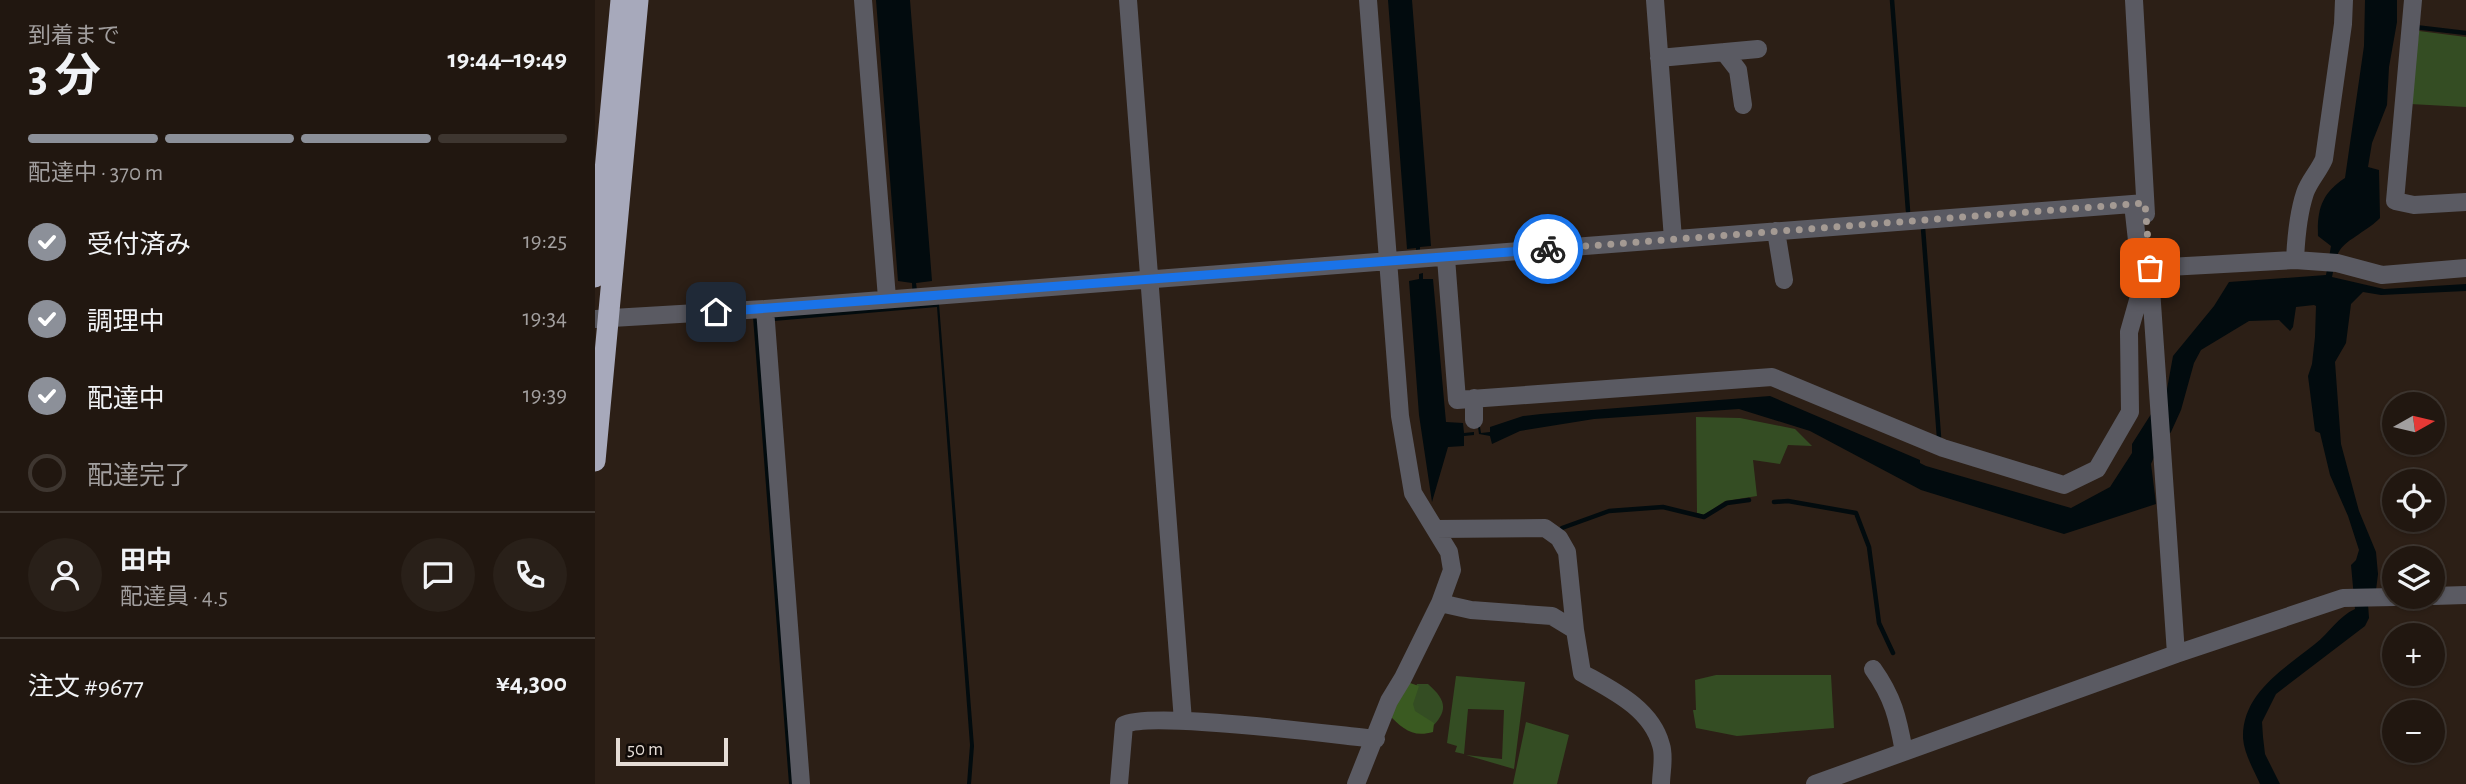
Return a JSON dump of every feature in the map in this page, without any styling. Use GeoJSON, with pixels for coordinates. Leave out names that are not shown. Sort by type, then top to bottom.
{"type":"FeatureCollection","features":[{"type":"Feature","properties":{"kind":"highway"},"geometry":{"type":"LineString","coordinates":[[595,277],[621,0]]}},
{"type":"Feature","properties":{"kind":"highway"},"geometry":{"type":"LineString","coordinates":[[595,461],[601,320],[638,0]]}},
{"type":"Feature","properties":{"kind":"street"},"geometry":{"type":"LineString","coordinates":[[863,0],[887,298]]}},
{"type":"Feature","properties":{"kind":"street"},"geometry":{"type":"LineString","coordinates":[[1128,0],[1182,721]]}},
{"type":"Feature","properties":{"kind":"street"},"geometry":{"type":"LineString","coordinates":[[1356,784],[1389,701],[1440,603],[1452,570],[1449,552],[1413,493],[1400,416],[1368,0]]}},
{"type":"Feature","properties":{"kind":"street"},"geometry":{"type":"LineString","coordinates":[[1655,0],[1673,239]]}},
{"type":"Feature","properties":{"kind":"street"},"geometry":{"type":"LineString","coordinates":[[1446,258],[1457,400],[1772,377],[1943,448],[2064,485],[2097,469],[2130,412],[2129,332],[2142,286],[2134,0]]}},
{"type":"Feature","properties":{"kind":"street"},"geometry":{"type":"LineString","coordinates":[[2295,260],[2299,217],[2306,191],[2324,159],[2344,0]]}},
{"type":"Feature","properties":{"kind":"street"},"geometry":{"type":"LineString","coordinates":[[2413,0],[2395,201],[2414,205],[2466,202]]}},
{"type":"Feature","properties":{"kind":"street"},"geometry":{"type":"LineString","coordinates":[[1659,58],[1758,49]]}},
{"type":"Feature","properties":{"kind":"street"},"geometry":{"type":"LineString","coordinates":[[1724,52],[1738,70],[1743,105]]}},
{"type":"Feature","properties":{"kind":"street"},"geometry":{"type":"LineString","coordinates":[[601,320],[2139,204]]}},
{"type":"Feature","properties":{"kind":"street"},"geometry":{"type":"LineString","coordinates":[[2139,204],[2150,268],[2176,654]]}},
{"type":"Feature","properties":{"kind":"street"},"geometry":{"type":"LineString","coordinates":[[1776,231],[1784,280]]}},
{"type":"Feature","properties":{"kind":"street"},"geometry":{"type":"LineString","coordinates":[[2150,268],[2295,260],[2337,263],[2382,275],[2466,268]]}},
{"type":"Feature","properties":{"kind":"street"},"geometry":{"type":"LineString","coordinates":[[765,309],[801,784]]}},
{"type":"Feature","properties":{"kind":"street"},"geometry":{"type":"LineString","coordinates":[[1474,398],[1474,419]]}},
{"type":"Feature","properties":{"kind":"street"},"geometry":{"type":"LineString","coordinates":[[1434,529],[1545,528],[1559,538],[1567,552],[1582,673],[1625,697],[1650,724],[1662,746],[1661,784]]}},
{"type":"Feature","properties":{"kind":"street"},"geometry":{"type":"LineString","coordinates":[[2445,596],[2466,595]]}},
{"type":"Feature","properties":{"kind":"street"},"geometry":{"type":"LineString","coordinates":[[1815,784],[2176,654],[2343,598],[2382,597]]}},
{"type":"Feature","properties":{"kind":"street"},"geometry":{"type":"LineString","coordinates":[[1440,603],[1471,610],[1552,615],[1576,630]]}},
{"type":"Feature","properties":{"kind":"street"},"geometry":{"type":"LineString","coordinates":[[1873,669],[1897,711],[1904,752]]}},
{"type":"Feature","properties":{"kind":"street"},"geometry":{"type":"LineString","coordinates":[[1119,784],[1124,726],[1131,721],[1182,721],[1375,739]]}},
{"type":"Feature","properties":{"kind":"green space"},"geometry":{"type":"Polygon","coordinates":[[[2419,31],[2466,37],[2466,107],[2410,104],[2419,31]]]}},
{"type":"Feature","properties":{"kind":"green space"},"geometry":{"type":"Polygon","coordinates":[[[1696,417],[1740,418],[1795,429],[1812,446],[1788,445],[1780,464],[1753,460],[1757,496],[1725,501],[1704,515],[1697,513],[1696,417]]]}},
{"type":"Feature","properties":{"kind":"green space"},"geometry":{"type":"Polygon","coordinates":[[[1716,675],[1831,675],[1834,728],[1737,736],[1696,728],[1693,710],[1696,710],[1695,680],[1716,675]]]}},
{"type":"Feature","properties":{"kind":"green space"},"geometry":{"type":"Polygon","coordinates":[[[1456,676],[1525,682],[1514,769],[1466,755],[1502,759],[1504,710],[1468,709],[1464,754],[1455,752],[1457,746],[1447,743],[1456,676]]]}},
{"type":"Feature","properties":{"kind":"green space"},"geometry":{"type":"Polygon","coordinates":[[[1404,681],[1419,686],[1413,704],[1415,711],[1434,723],[1433,732],[1413,733],[1388,714],[1404,681]]]}},
{"type":"Feature","properties":{"kind":"green space"},"geometry":{"type":"Polygon","coordinates":[[[1417,684],[1428,684],[1442,700],[1441,716],[1431,728],[1412,714],[1410,702],[1417,684]]]}},
{"type":"Feature","properties":{"kind":"green space"},"geometry":{"type":"Polygon","coordinates":[[[1526,722],[1569,735],[1557,784],[1513,784],[1526,722]]]}},
{"type":"Feature","properties":{"kind":"shaded area"},"geometry":{"type":"Polygon","coordinates":[[[876,0],[910,0],[932,281],[916,283],[919,305],[939,304],[974,746],[971,784],[967,784],[970,745],[937,307],[774,321],[774,316],[913,304],[912,283],[898,281],[876,0]]]}},
{"type":"Feature","properties":{"kind":"shaded area"},"geometry":{"type":"Polygon","coordinates":[[[1388,0],[1412,0],[1431,246],[1420,247],[1420,251],[1416,252],[1416,248],[1407,249],[1388,0]]]}},
{"type":"Feature","properties":{"kind":"shaded area"},"geometry":{"type":"Polygon","coordinates":[[[2365,0],[2397,0],[2387,105],[2372,143],[2368,167],[2379,170],[2380,218],[2343,246],[2337,256],[2332,277],[2384,289],[2466,284],[2466,291],[2381,295],[2363,292],[2351,304],[2346,343],[2335,362],[2341,444],[2359,511],[2376,552],[2376,590],[2368,604],[2369,618],[2365,626],[2276,694],[2262,722],[2265,754],[2280,784],[2260,784],[2247,756],[2243,738],[2249,708],[2257,695],[2278,673],[2355,609],[2351,565],[2359,550],[2330,475],[2320,433],[2315,431],[2308,376],[2315,337],[2314,305],[2296,307],[2290,331],[2279,320],[2249,321],[2201,350],[2194,363],[2181,410],[2151,464],[2156,504],[2064,534],[1921,490],[1810,431],[1739,409],[1594,419],[1520,431],[1492,444],[1490,436],[1479,434],[1478,427],[1481,433],[1490,432],[1490,427],[1523,416],[1770,396],[1920,460],[1920,463],[1926,466],[2071,508],[2110,487],[2132,453],[2132,444],[2167,389],[2173,356],[2214,306],[2229,282],[2326,275],[2331,246],[2318,236],[2320,210],[2326,196],[2345,178],[2364,46],[2365,0]]]}},
{"type":"Feature","properties":{"kind":"shaded area"},"geometry":{"type":"Polygon","coordinates":[[[1423,273],[1423,279],[1433,279],[1446,422],[1463,423],[1464,433],[1474,432],[1474,435],[1464,436],[1464,446],[1448,447],[1432,502],[1419,415],[1409,281],[1419,279],[1419,274],[1423,273]]]}},
{"type":"Feature","properties":{"kind":"shaded area"},"geometry":{"type":"Polygon","coordinates":[[[758,316],[793,784],[789,784],[753,317],[758,316]]]}},
{"type":"Feature","properties":{"kind":"waterway"},"geometry":{"type":"LineString","coordinates":[[1892,0],[1908,211]]}},
{"type":"Feature","properties":{"kind":"waterway"},"geometry":{"type":"LineString","coordinates":[[2415,27],[2466,33]]}},
{"type":"Feature","properties":{"kind":"waterway"},"geometry":{"type":"LineString","coordinates":[[1923,228],[1939,437]]}},
{"type":"Feature","properties":{"kind":"waterway"},"geometry":{"type":"LineString","coordinates":[[1562,528],[1609,511],[1663,507],[1704,517],[1727,503],[1749,500]]}},
{"type":"Feature","properties":{"kind":"waterway"},"geometry":{"type":"LineString","coordinates":[[1774,502],[1788,501],[1856,513],[1869,547],[1879,623],[1893,653]]}},
{"type":"Feature","properties":{"kind":"way so far"},"geometry":{"type":"LineString","coordinates":[[1548,249],[2145,203],[2150,268]]}},
{"type":"Feature","properties":{"kind":"route"},"geometry":{"type":"LineString","coordinates":[[716,312],[1548,249]]}}]}
